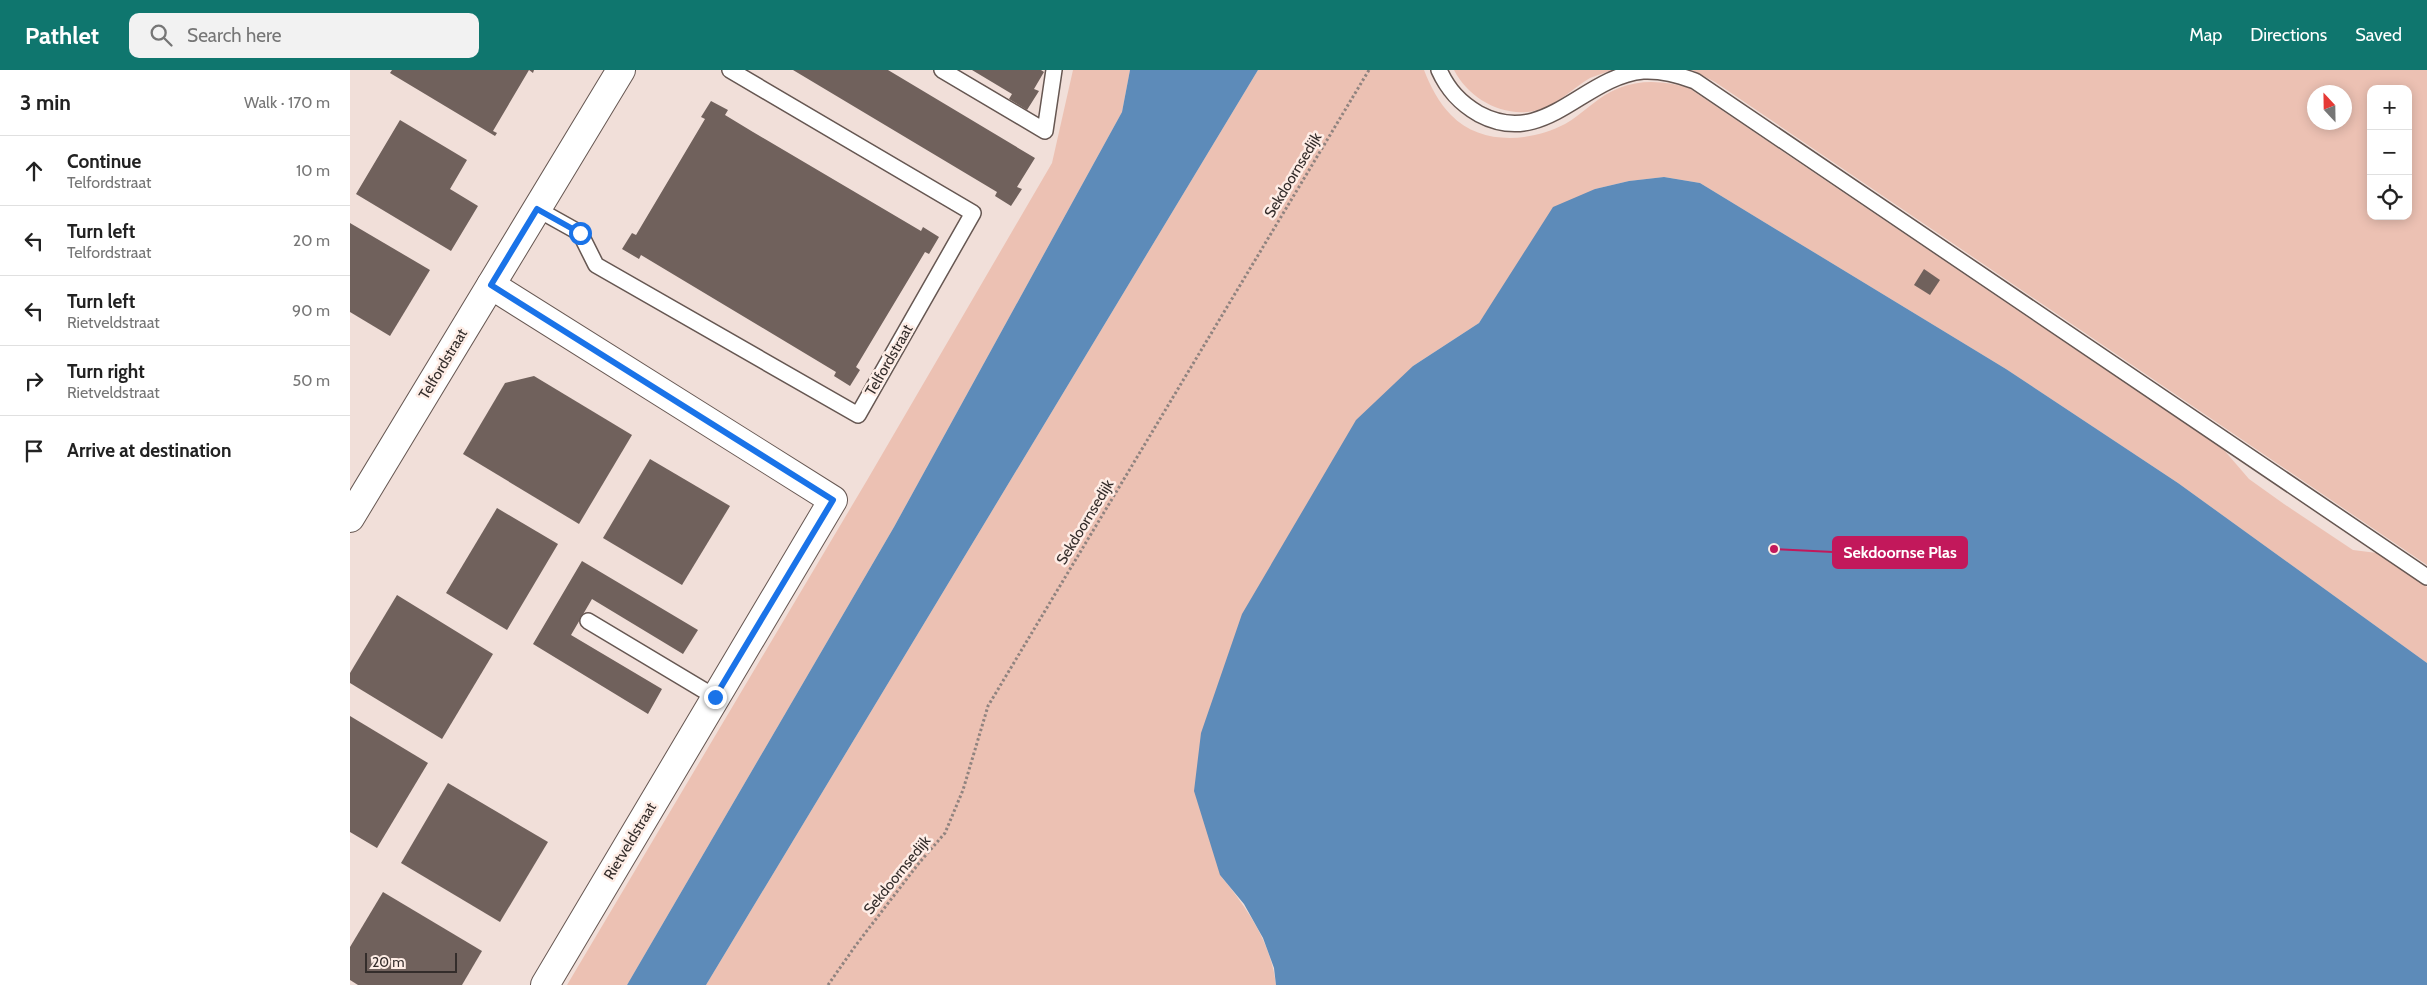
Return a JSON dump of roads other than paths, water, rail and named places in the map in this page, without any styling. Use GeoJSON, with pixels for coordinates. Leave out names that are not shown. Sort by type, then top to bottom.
{"type":"FeatureCollection","features":[{"type":"Feature","properties":{"kind":"street","name":"Telfordstraat"},"geometry":{"type":"LineString","coordinates":[[350,518],[620,70]]}},
{"type":"Feature","properties":{"kind":"street","name":"Rietveldstraat"},"geometry":{"type":"LineString","coordinates":[[491,285],[833,500],[545,985]]}},
{"type":"Feature","properties":{"kind":"lane","name":"Telfordstraat"},"geometry":{"type":"LineString","coordinates":[[537,209],[580,233],[596,265],[858,415],[973,212],[730,70]]}},
{"type":"Feature","properties":{"kind":"lane"},"geometry":{"type":"LineString","coordinates":[[942,70],[1045,131],[1054,70]]}},
{"type":"Feature","properties":{"kind":"lane"},"geometry":{"type":"LineString","coordinates":[[1439,70],[1446,85],[1457,99],[1492,121],[1510,124],[1530,122],[1549,117],[1606,83],[1642,71],[1657,70],[1695,81],[2427,577]]}},
{"type":"Feature","properties":{"kind":"lane"},"geometry":{"type":"LineString","coordinates":[[588,621],[715,697]]}},
{"type":"Feature","properties":{"kind":"water"},"geometry":{"type":"Polygon","coordinates":[[[1130,70],[1258,70],[706,985],[627,985],[894,527],[1122,112],[1130,70]]]}},
{"type":"Feature","properties":{"kind":"water"},"geometry":{"type":"Polygon","coordinates":[[[1664,177],[1700,183],[2006,369],[2178,483],[2427,663],[2427,985],[1276,985],[1274,968],[1263,938],[1244,904],[1220,875],[1194,791],[1201,733],[1242,614],[1356,420],[1413,366],[1479,323],[1553,207],[1595,189],[1629,181],[1664,177]]]}},
{"type":"Feature","properties":{"kind":"place","name":"Sekdoornse Plas"},"geometry":{"type":"Point","coordinates":[1774,549]}}]}
